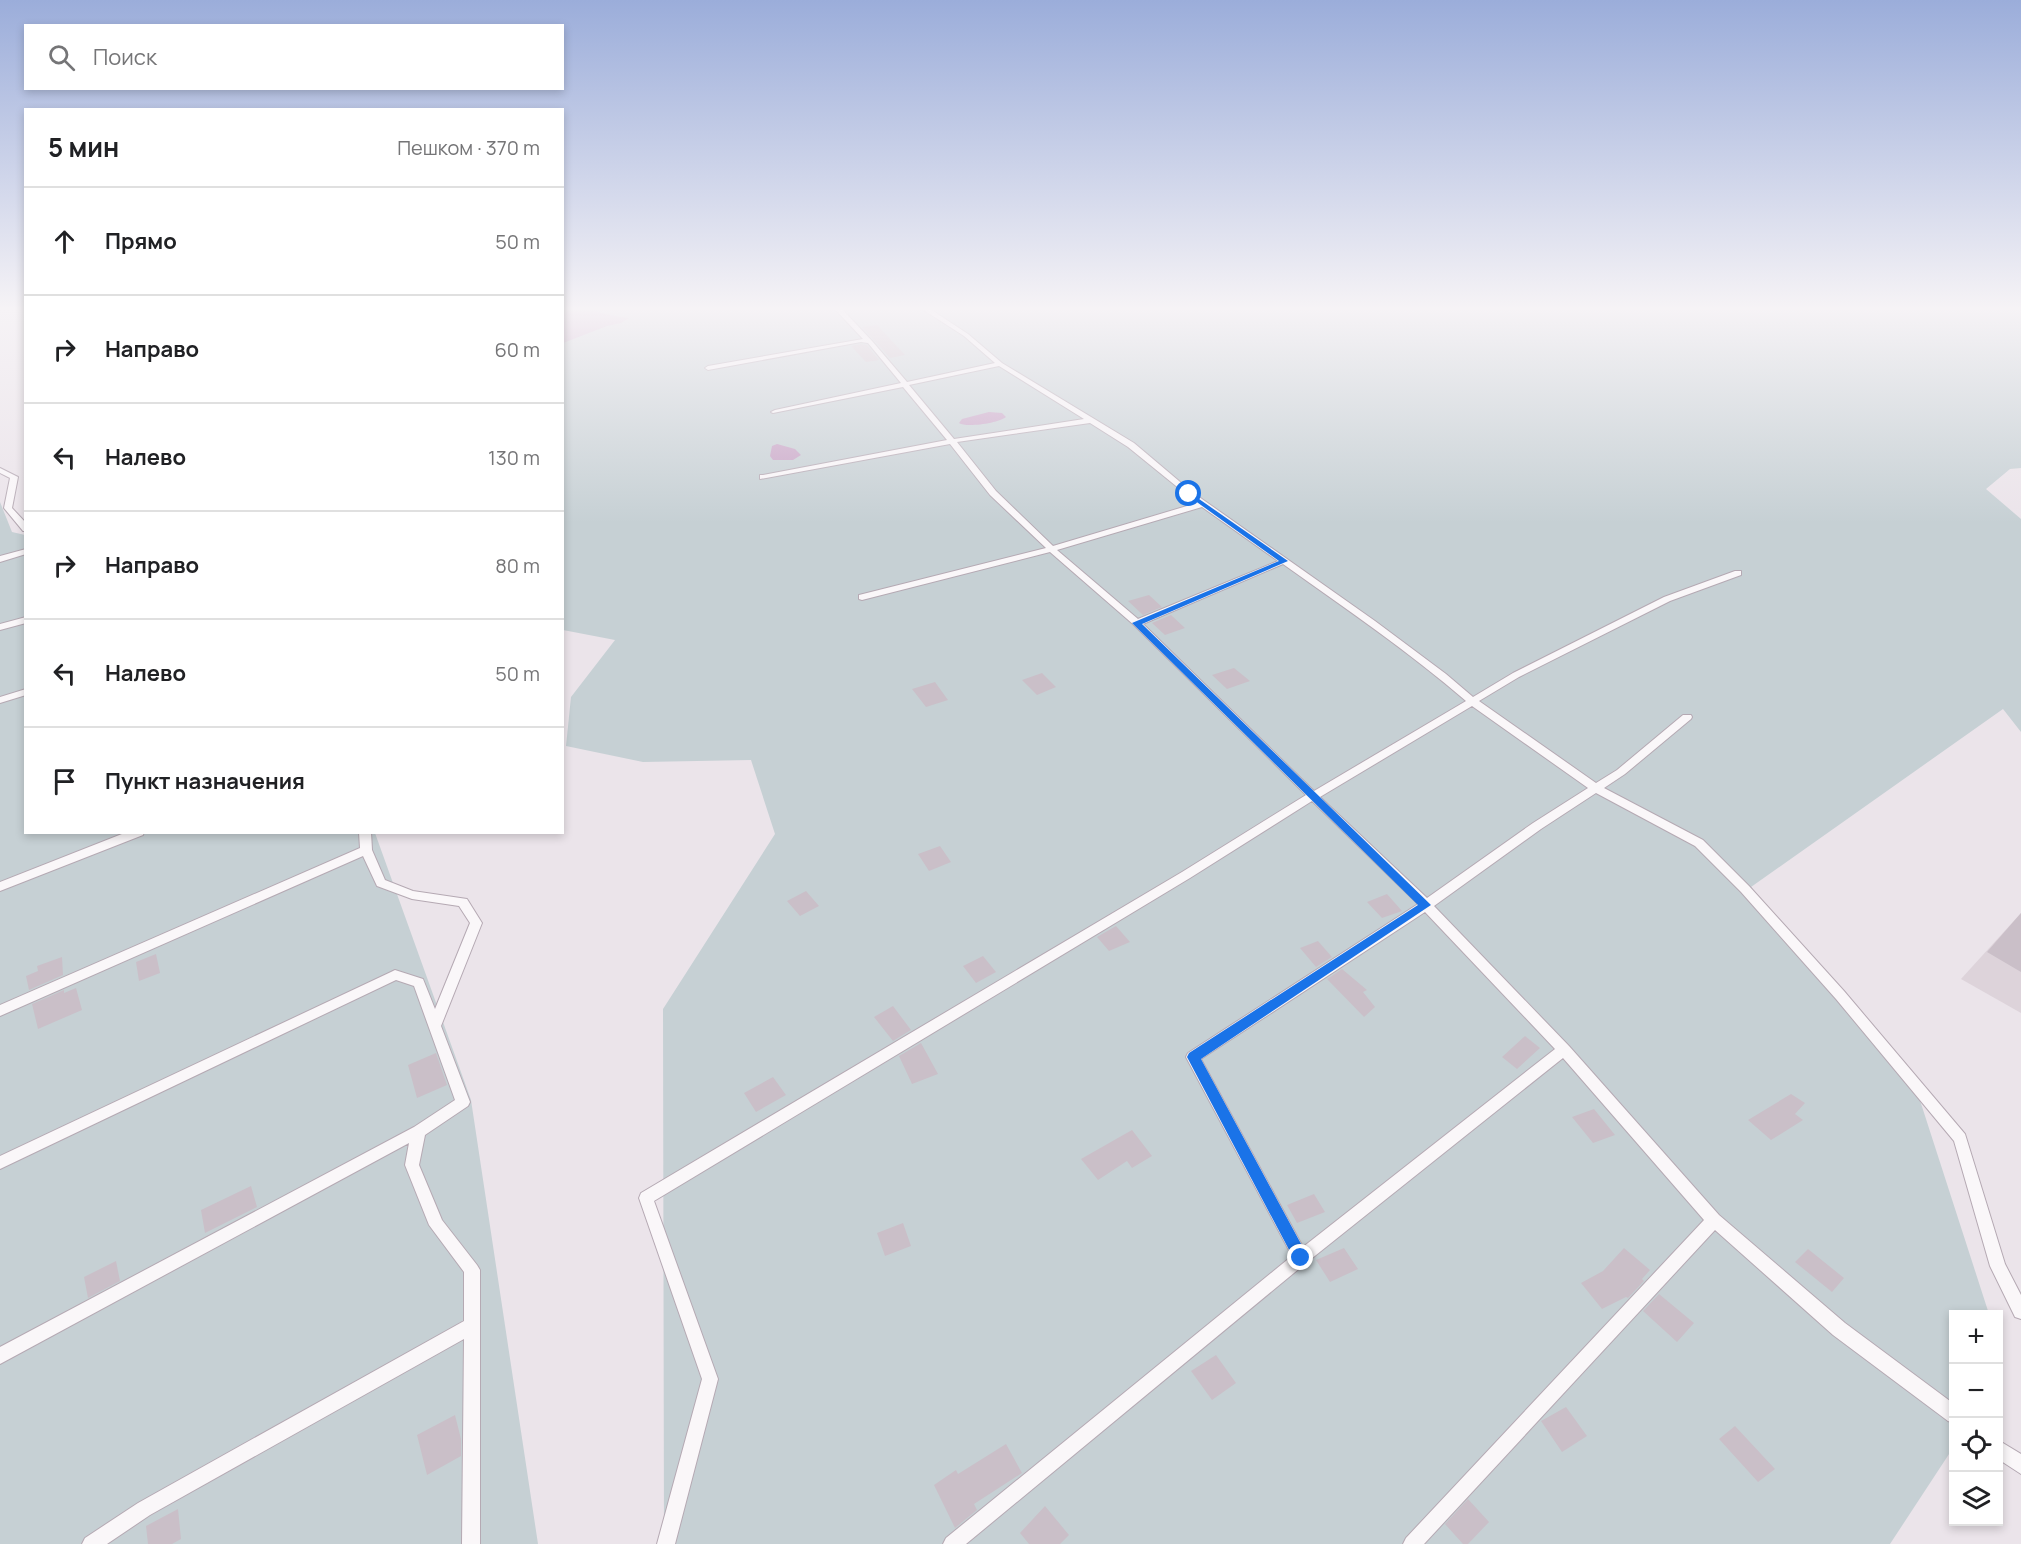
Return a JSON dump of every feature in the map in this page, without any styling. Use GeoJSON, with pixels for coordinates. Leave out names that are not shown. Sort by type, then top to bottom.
{"type":"FeatureCollection","features":[{"type":"Feature","properties":{"kind":"lane"},"geometry":{"type":"LineString","coordinates":[[901,379],[993,493],[1051,549],[1137,623],[1426,905],[1564,1050],[1714,1220],[1839,1329],[1949,1412]]}},
{"type":"Feature","properties":{"kind":"lane"},"geometry":{"type":"LineString","coordinates":[[775,412],[933,379]]}},
{"type":"Feature","properties":{"kind":"lane"},"geometry":{"type":"LineString","coordinates":[[1025,379],[1131,445],[1203,504],[1407,649],[1472,701],[1596,788],[1699,843],[1745,889],[1832,987],[1960,1138],[1998,1266],[2021,1311]]}},
{"type":"Feature","properties":{"kind":"lane"},"geometry":{"type":"LineString","coordinates":[[763,477],[952,441],[1093,420]]}},
{"type":"Feature","properties":{"kind":"lane"},"geometry":{"type":"LineString","coordinates":[[0,470],[14,477],[4,509],[24,527]]}},
{"type":"Feature","properties":{"kind":"lane"},"geometry":{"type":"LineString","coordinates":[[862,597],[1051,549],[1203,504]]}},
{"type":"Feature","properties":{"kind":"lane"},"geometry":{"type":"LineString","coordinates":[[0,559],[24,552]]}},
{"type":"Feature","properties":{"kind":"lane"},"geometry":{"type":"LineString","coordinates":[[1137,623],[1284,561]]}},
{"type":"Feature","properties":{"kind":"lane"},"geometry":{"type":"LineString","coordinates":[[666,1544],[710,1380],[646,1198],[1516,675],[1667,599],[1738,573]]}},
{"type":"Feature","properties":{"kind":"lane"},"geometry":{"type":"LineString","coordinates":[[0,627],[24,621]]}},
{"type":"Feature","properties":{"kind":"lane"},"geometry":{"type":"LineString","coordinates":[[0,700],[24,693]]}},
{"type":"Feature","properties":{"kind":"lane"},"geometry":{"type":"LineString","coordinates":[[1301,1258],[1193,1057],[1426,905],[1537,826],[1621,772],[1687,717]]}},
{"type":"Feature","properties":{"kind":"lane"},"geometry":{"type":"LineString","coordinates":[[0,887],[134,834]]}},
{"type":"Feature","properties":{"kind":"lane"},"geometry":{"type":"LineString","coordinates":[[365,834],[366,850],[381,883],[412,895],[463,902],[476,923],[435,1025]]}},
{"type":"Feature","properties":{"kind":"lane"},"geometry":{"type":"LineString","coordinates":[[0,1011],[366,850]]}},
{"type":"Feature","properties":{"kind":"lane"},"geometry":{"type":"LineString","coordinates":[[0,1163],[395,975],[419,983],[463,1102],[419,1131],[0,1356]]}},
{"type":"Feature","properties":{"kind":"lane"},"geometry":{"type":"LineString","coordinates":[[952,1544],[1301,1258],[1564,1050]]}},
{"type":"Feature","properties":{"kind":"lane"},"geometry":{"type":"LineString","coordinates":[[419,1131],[412,1164],[436,1225],[472,1270],[471,1544]]}},
{"type":"Feature","properties":{"kind":"lane"},"geometry":{"type":"LineString","coordinates":[[1412,1544],[1714,1220]]}},
{"type":"Feature","properties":{"kind":"lane"},"geometry":{"type":"LineString","coordinates":[[91,1544],[154,1503],[473,1325]]}},
{"type":"Feature","properties":{"kind":"lane"},"geometry":{"type":"LineString","coordinates":[[2003,1452],[2021,1465]]}},
{"type":"Feature","properties":{"kind":"shaded area"},"geometry":{"type":"Polygon","coordinates":[[[564,379],[2021,379],[2021,468],[2010,469],[1986,489],[2021,519],[2021,732],[2003,709],[1751,887],[1916,1088],[1988,1310],[1949,1310],[1949,1454],[1890,1544],[664,1544],[663,1009],[775,834],[751,760],[643,762],[566,746],[571,697],[615,640],[564,630],[564,379]]]}},
{"type":"Feature","properties":{"kind":"shaded area"},"geometry":{"type":"Polygon","coordinates":[[[989,412],[1002,413],[1006,417],[982,424],[959,423],[962,419],[989,412]]]}},
{"type":"Feature","properties":{"kind":"shaded area"},"geometry":{"type":"Polygon","coordinates":[[[777,444],[795,449],[801,455],[793,460],[773,460],[770,456],[772,446],[777,444]]]}},
{"type":"Feature","properties":{"kind":"shaded area"},"geometry":{"type":"Polygon","coordinates":[[[0,502],[12,532],[24,535],[24,834],[375,834],[471,1100],[538,1544],[0,1544],[0,502]]]}},
{"type":"Feature","properties":{"kind":"shaded area"},"geometry":{"type":"Polygon","coordinates":[[[2021,913],[2021,1013],[1961,979],[2021,913]]]}},
{"type":"Feature","properties":{"kind":"building"},"geometry":{"type":"Polygon","coordinates":[[[1149,595],[1162,607],[1143,615],[1128,601],[1149,595]]]}},
{"type":"Feature","properties":{"kind":"building"},"geometry":{"type":"Polygon","coordinates":[[[1171,615],[1185,628],[1165,635],[1152,623],[1171,615]]]}},
{"type":"Feature","properties":{"kind":"building"},"geometry":{"type":"Polygon","coordinates":[[[1234,668],[1250,681],[1227,689],[1212,675],[1234,668]]]}},
{"type":"Feature","properties":{"kind":"building"},"geometry":{"type":"Polygon","coordinates":[[[1042,673],[1056,687],[1037,695],[1022,680],[1042,673]]]}},
{"type":"Feature","properties":{"kind":"building"},"geometry":{"type":"Polygon","coordinates":[[[935,682],[948,700],[926,707],[912,689],[935,682]]]}},
{"type":"Feature","properties":{"kind":"building"},"geometry":{"type":"Polygon","coordinates":[[[940,846],[951,862],[929,871],[918,854],[940,846]]]}},
{"type":"Feature","properties":{"kind":"building"},"geometry":{"type":"Polygon","coordinates":[[[806,891],[819,906],[800,916],[787,901],[806,891]]]}},
{"type":"Feature","properties":{"kind":"building"},"geometry":{"type":"Polygon","coordinates":[[[1387,894],[1402,911],[1382,918],[1367,902],[1387,894]]]}},
{"type":"Feature","properties":{"kind":"building"},"geometry":{"type":"Polygon","coordinates":[[[2021,913],[2021,972],[1987,952],[2021,913]]]}},
{"type":"Feature","properties":{"kind":"building"},"geometry":{"type":"Polygon","coordinates":[[[1116,926],[1130,942],[1109,951],[1097,937],[1116,926]]]}},
{"type":"Feature","properties":{"kind":"building"},"geometry":{"type":"Polygon","coordinates":[[[1318,941],[1332,957],[1316,967],[1300,948],[1318,941]]]}},
{"type":"Feature","properties":{"kind":"building"},"geometry":{"type":"Polygon","coordinates":[[[156,954],[160,973],[139,981],[136,962],[156,954]]]}},
{"type":"Feature","properties":{"kind":"building"},"geometry":{"type":"Polygon","coordinates":[[[983,956],[996,972],[976,983],[963,966],[983,956]]]}},
{"type":"Feature","properties":{"kind":"building"},"geometry":{"type":"Polygon","coordinates":[[[62,957],[63,975],[29,990],[26,976],[38,971],[37,966],[62,957]]]}},
{"type":"Feature","properties":{"kind":"building"},"geometry":{"type":"Polygon","coordinates":[[[1342,969],[1367,990],[1363,992],[1375,1007],[1364,1017],[1327,979],[1342,969]]]}},
{"type":"Feature","properties":{"kind":"building"},"geometry":{"type":"Polygon","coordinates":[[[76,988],[82,1010],[38,1029],[32,1004],[64,990],[64,993],[76,988]]]}},
{"type":"Feature","properties":{"kind":"building"},"geometry":{"type":"Polygon","coordinates":[[[893,1006],[911,1030],[893,1041],[874,1017],[893,1006]]]}},
{"type":"Feature","properties":{"kind":"building"},"geometry":{"type":"Polygon","coordinates":[[[1525,1036],[1540,1048],[1517,1069],[1502,1057],[1525,1036]]]}},
{"type":"Feature","properties":{"kind":"building"},"geometry":{"type":"Polygon","coordinates":[[[921,1043],[938,1074],[912,1084],[899,1056],[921,1043]]]}},
{"type":"Feature","properties":{"kind":"building"},"geometry":{"type":"Polygon","coordinates":[[[436,1053],[447,1085],[417,1098],[408,1065],[436,1053]]]}},
{"type":"Feature","properties":{"kind":"building"},"geometry":{"type":"Polygon","coordinates":[[[773,1077],[786,1095],[756,1112],[744,1093],[773,1077]]]}},
{"type":"Feature","properties":{"kind":"building"},"geometry":{"type":"Polygon","coordinates":[[[1791,1094],[1805,1103],[1795,1114],[1803,1120],[1771,1140],[1748,1120],[1791,1094]]]}},
{"type":"Feature","properties":{"kind":"building"},"geometry":{"type":"Polygon","coordinates":[[[1594,1109],[1615,1135],[1593,1143],[1572,1117],[1594,1109]]]}},
{"type":"Feature","properties":{"kind":"building"},"geometry":{"type":"Polygon","coordinates":[[[1132,1130],[1152,1156],[1132,1168],[1127,1161],[1098,1180],[1081,1159],[1132,1130]]]}},
{"type":"Feature","properties":{"kind":"building"},"geometry":{"type":"Polygon","coordinates":[[[251,1186],[257,1207],[205,1233],[201,1210],[251,1186]]]}},
{"type":"Feature","properties":{"kind":"building"},"geometry":{"type":"Polygon","coordinates":[[[1314,1194],[1325,1212],[1297,1223],[1287,1205],[1314,1194]]]}},
{"type":"Feature","properties":{"kind":"building"},"geometry":{"type":"Polygon","coordinates":[[[903,1223],[911,1246],[885,1256],[877,1233],[903,1223]]]}},
{"type":"Feature","properties":{"kind":"building"},"geometry":{"type":"Polygon","coordinates":[[[1344,1248],[1358,1269],[1330,1282],[1316,1260],[1344,1248]]]}},
{"type":"Feature","properties":{"kind":"building"},"geometry":{"type":"Polygon","coordinates":[[[1624,1248],[1650,1270],[1642,1279],[1644,1281],[1628,1298],[1602,1309],[1581,1283],[1603,1271],[1624,1248]]]}},
{"type":"Feature","properties":{"kind":"building"},"geometry":{"type":"Polygon","coordinates":[[[1808,1249],[1844,1278],[1832,1292],[1795,1262],[1808,1249]]]}},
{"type":"Feature","properties":{"kind":"building"},"geometry":{"type":"Polygon","coordinates":[[[116,1261],[120,1281],[88,1298],[84,1277],[116,1261]]]}},
{"type":"Feature","properties":{"kind":"building"},"geometry":{"type":"Polygon","coordinates":[[[1659,1294],[1694,1323],[1677,1342],[1643,1311],[1659,1294]]]}},
{"type":"Feature","properties":{"kind":"building"},"geometry":{"type":"Polygon","coordinates":[[[1216,1355],[1236,1383],[1212,1400],[1191,1371],[1216,1355]]]}},
{"type":"Feature","properties":{"kind":"building"},"geometry":{"type":"Polygon","coordinates":[[[1566,1407],[1587,1436],[1562,1452],[1541,1421],[1566,1407]]]}},
{"type":"Feature","properties":{"kind":"building"},"geometry":{"type":"Polygon","coordinates":[[[455,1415],[461,1439],[461,1456],[427,1475],[417,1435],[455,1415]]]}},
{"type":"Feature","properties":{"kind":"building"},"geometry":{"type":"Polygon","coordinates":[[[1735,1426],[1775,1469],[1758,1482],[1719,1439],[1735,1426]]]}},
{"type":"Feature","properties":{"kind":"building"},"geometry":{"type":"Polygon","coordinates":[[[1006,1444],[1022,1473],[974,1504],[977,1510],[955,1528],[934,1485],[956,1470],[958,1474],[1006,1444]]]}},
{"type":"Feature","properties":{"kind":"building"},"geometry":{"type":"Polygon","coordinates":[[[1468,1499],[1489,1522],[1468,1544],[1463,1544],[1445,1524],[1468,1499]]]}},
{"type":"Feature","properties":{"kind":"building"},"geometry":{"type":"Polygon","coordinates":[[[1045,1506],[1069,1535],[1060,1544],[1029,1544],[1020,1533],[1045,1506]]]}},
{"type":"Feature","properties":{"kind":"building"},"geometry":{"type":"Polygon","coordinates":[[[178,1509],[181,1539],[172,1544],[148,1544],[146,1526],[178,1509]]]}},
{"type":"Feature","properties":{"kind":"route"},"geometry":{"type":"LineString","coordinates":[[1189,494],[1284,561],[1137,623],[1426,905],[1193,1057],[1301,1258]]}}]}
